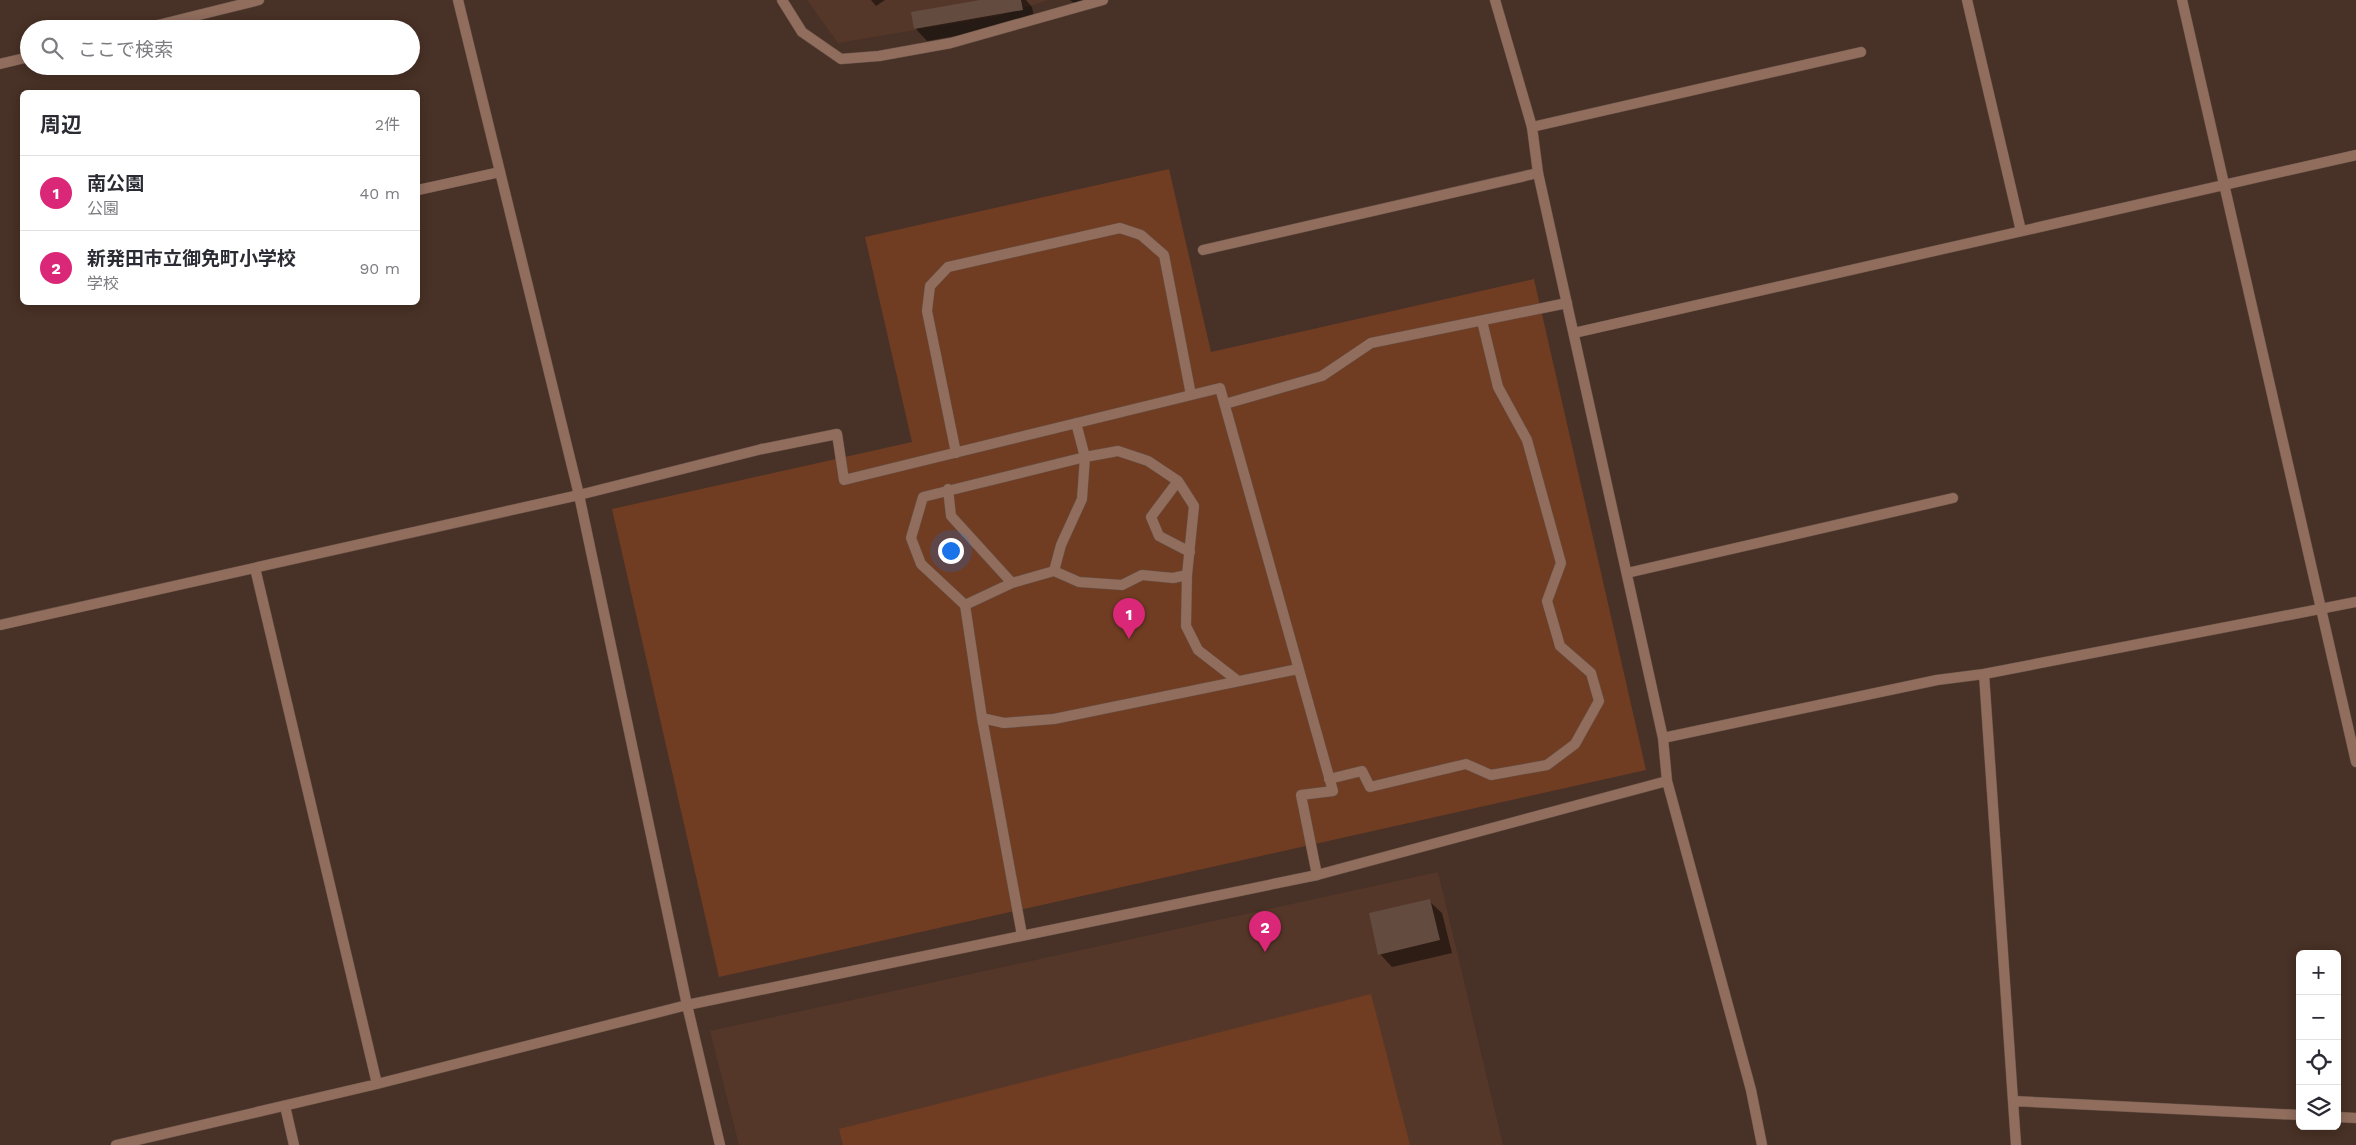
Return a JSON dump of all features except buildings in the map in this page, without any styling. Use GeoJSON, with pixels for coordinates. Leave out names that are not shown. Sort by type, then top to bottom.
{"type":"FeatureCollection","features":[{"type":"Feature","properties":{"kind":"street"},"geometry":{"type":"LineString","coordinates":[[171,20],[223,4],[259,0]]}},
{"type":"Feature","properties":{"kind":"street"},"geometry":{"type":"LineString","coordinates":[[458,0],[580,495],[687,1005],[720,1145]]}},
{"type":"Feature","properties":{"kind":"street"},"geometry":{"type":"LineString","coordinates":[[782,0],[802,32],[841,59],[879,56],[951,44],[1103,0]]}},
{"type":"Feature","properties":{"kind":"street"},"geometry":{"type":"LineString","coordinates":[[1495,0],[1532,127],[1538,173],[1663,738],[1667,781],[1751,1090],[1762,1145]]}},
{"type":"Feature","properties":{"kind":"street"},"geometry":{"type":"LineString","coordinates":[[1967,0],[2021,231]]}},
{"type":"Feature","properties":{"kind":"street"},"geometry":{"type":"LineString","coordinates":[[2182,0],[2356,762]]}},
{"type":"Feature","properties":{"kind":"street"},"geometry":{"type":"LineString","coordinates":[[1532,127],[1861,52]]}},
{"type":"Feature","properties":{"kind":"street"},"geometry":{"type":"LineString","coordinates":[[0,64],[20,59]]}},
{"type":"Feature","properties":{"kind":"street"},"geometry":{"type":"LineString","coordinates":[[1574,333],[2356,155]]}},
{"type":"Feature","properties":{"kind":"street"},"geometry":{"type":"LineString","coordinates":[[420,190],[500,172]]}},
{"type":"Feature","properties":{"kind":"street"},"geometry":{"type":"LineString","coordinates":[[1203,250],[1538,173]]}},
{"type":"Feature","properties":{"kind":"street"},"geometry":{"type":"LineString","coordinates":[[956,453],[926,311],[930,286],[948,266],[1120,228],[1141,235],[1164,255],[1191,395]]}},
{"type":"Feature","properties":{"kind":"street"},"geometry":{"type":"LineString","coordinates":[[1225,404],[1322,376],[1371,343],[1567,304]]}},
{"type":"Feature","properties":{"kind":"street"},"geometry":{"type":"LineString","coordinates":[[1329,779],[1362,772],[1370,787],[1466,764],[1491,775],[1547,765],[1575,744],[1599,701],[1591,673],[1560,646],[1547,601],[1561,563],[1527,440],[1498,387],[1482,321]]}},
{"type":"Feature","properties":{"kind":"street"},"geometry":{"type":"LineString","coordinates":[[0,625],[580,495],[762,450],[837,434],[844,480],[1220,388],[1333,790],[1301,795],[1317,875]]}},
{"type":"Feature","properties":{"kind":"street"},"geometry":{"type":"LineString","coordinates":[[1054,571],[1061,545],[1082,499],[1085,457],[1076,423]]}},
{"type":"Feature","properties":{"kind":"street"},"geometry":{"type":"LineString","coordinates":[[1022,935],[982,718],[965,604],[921,564],[910,538],[924,497],[1085,457],[1118,451],[1148,461],[1178,481],[1194,506],[1187,576],[1186,626],[1198,650],[1238,682]]}},
{"type":"Feature","properties":{"kind":"street"},"geometry":{"type":"LineString","coordinates":[[1178,481],[1151,517],[1159,536],[1190,552]]}},
{"type":"Feature","properties":{"kind":"street"},"geometry":{"type":"LineString","coordinates":[[948,490],[951,516],[1012,583]]}},
{"type":"Feature","properties":{"kind":"street"},"geometry":{"type":"LineString","coordinates":[[1627,573],[1953,498]]}},
{"type":"Feature","properties":{"kind":"street"},"geometry":{"type":"LineString","coordinates":[[255,568],[377,1084]]}},
{"type":"Feature","properties":{"kind":"street"},"geometry":{"type":"LineString","coordinates":[[965,604],[1012,583],[1054,571],[1080,582],[1122,585],[1142,575],[1172,578],[1187,576]]}},
{"type":"Feature","properties":{"kind":"street"},"geometry":{"type":"LineString","coordinates":[[1663,738],[1937,680],[1984,674],[2356,602]]}},
{"type":"Feature","properties":{"kind":"street"},"geometry":{"type":"LineString","coordinates":[[982,718],[1004,723],[1054,718],[1298,669]]}},
{"type":"Feature","properties":{"kind":"street"},"geometry":{"type":"LineString","coordinates":[[1984,674],[2016,1145]]}},
{"type":"Feature","properties":{"kind":"street"},"geometry":{"type":"LineString","coordinates":[[116,1145],[377,1084],[687,1005],[1317,875],[1667,781]]}},
{"type":"Feature","properties":{"kind":"street"},"geometry":{"type":"LineString","coordinates":[[2013,1101],[2296,1115]]}},
{"type":"Feature","properties":{"kind":"street"},"geometry":{"type":"LineString","coordinates":[[285,1106],[294,1145]]}},
{"type":"Feature","properties":{"kind":"street"},"geometry":{"type":"LineString","coordinates":[[2341,1117],[2356,1118]]}},
{"type":"Feature","properties":{"kind":"shaded area"},"geometry":{"type":"Polygon","coordinates":[[[807,0],[1048,0],[999,16],[838,43],[807,0]]]}},
{"type":"Feature","properties":{"kind":"shaded area"},"geometry":{"type":"Polygon","coordinates":[[[1169,169],[1211,352],[1534,279],[1646,770],[719,977],[612,509],[912,442],[865,237],[1169,169]]]}},
{"type":"Feature","properties":{"kind":"shaded area"},"geometry":{"type":"Polygon","coordinates":[[[1438,872],[1503,1145],[739,1145],[710,1031],[1438,872]]]}},
{"type":"Feature","properties":{"kind":"shaded area"},"geometry":{"type":"Polygon","coordinates":[[[1371,994],[1410,1145],[843,1145],[839,1129],[1371,994]]]}},
{"type":"Feature","properties":{"kind":"place","name":"南公園"},"geometry":{"type":"Point","coordinates":[1129,639]}},
{"type":"Feature","properties":{"kind":"place","name":"新発田市立御免町小学校"},"geometry":{"type":"Point","coordinates":[1265,952]}}]}
